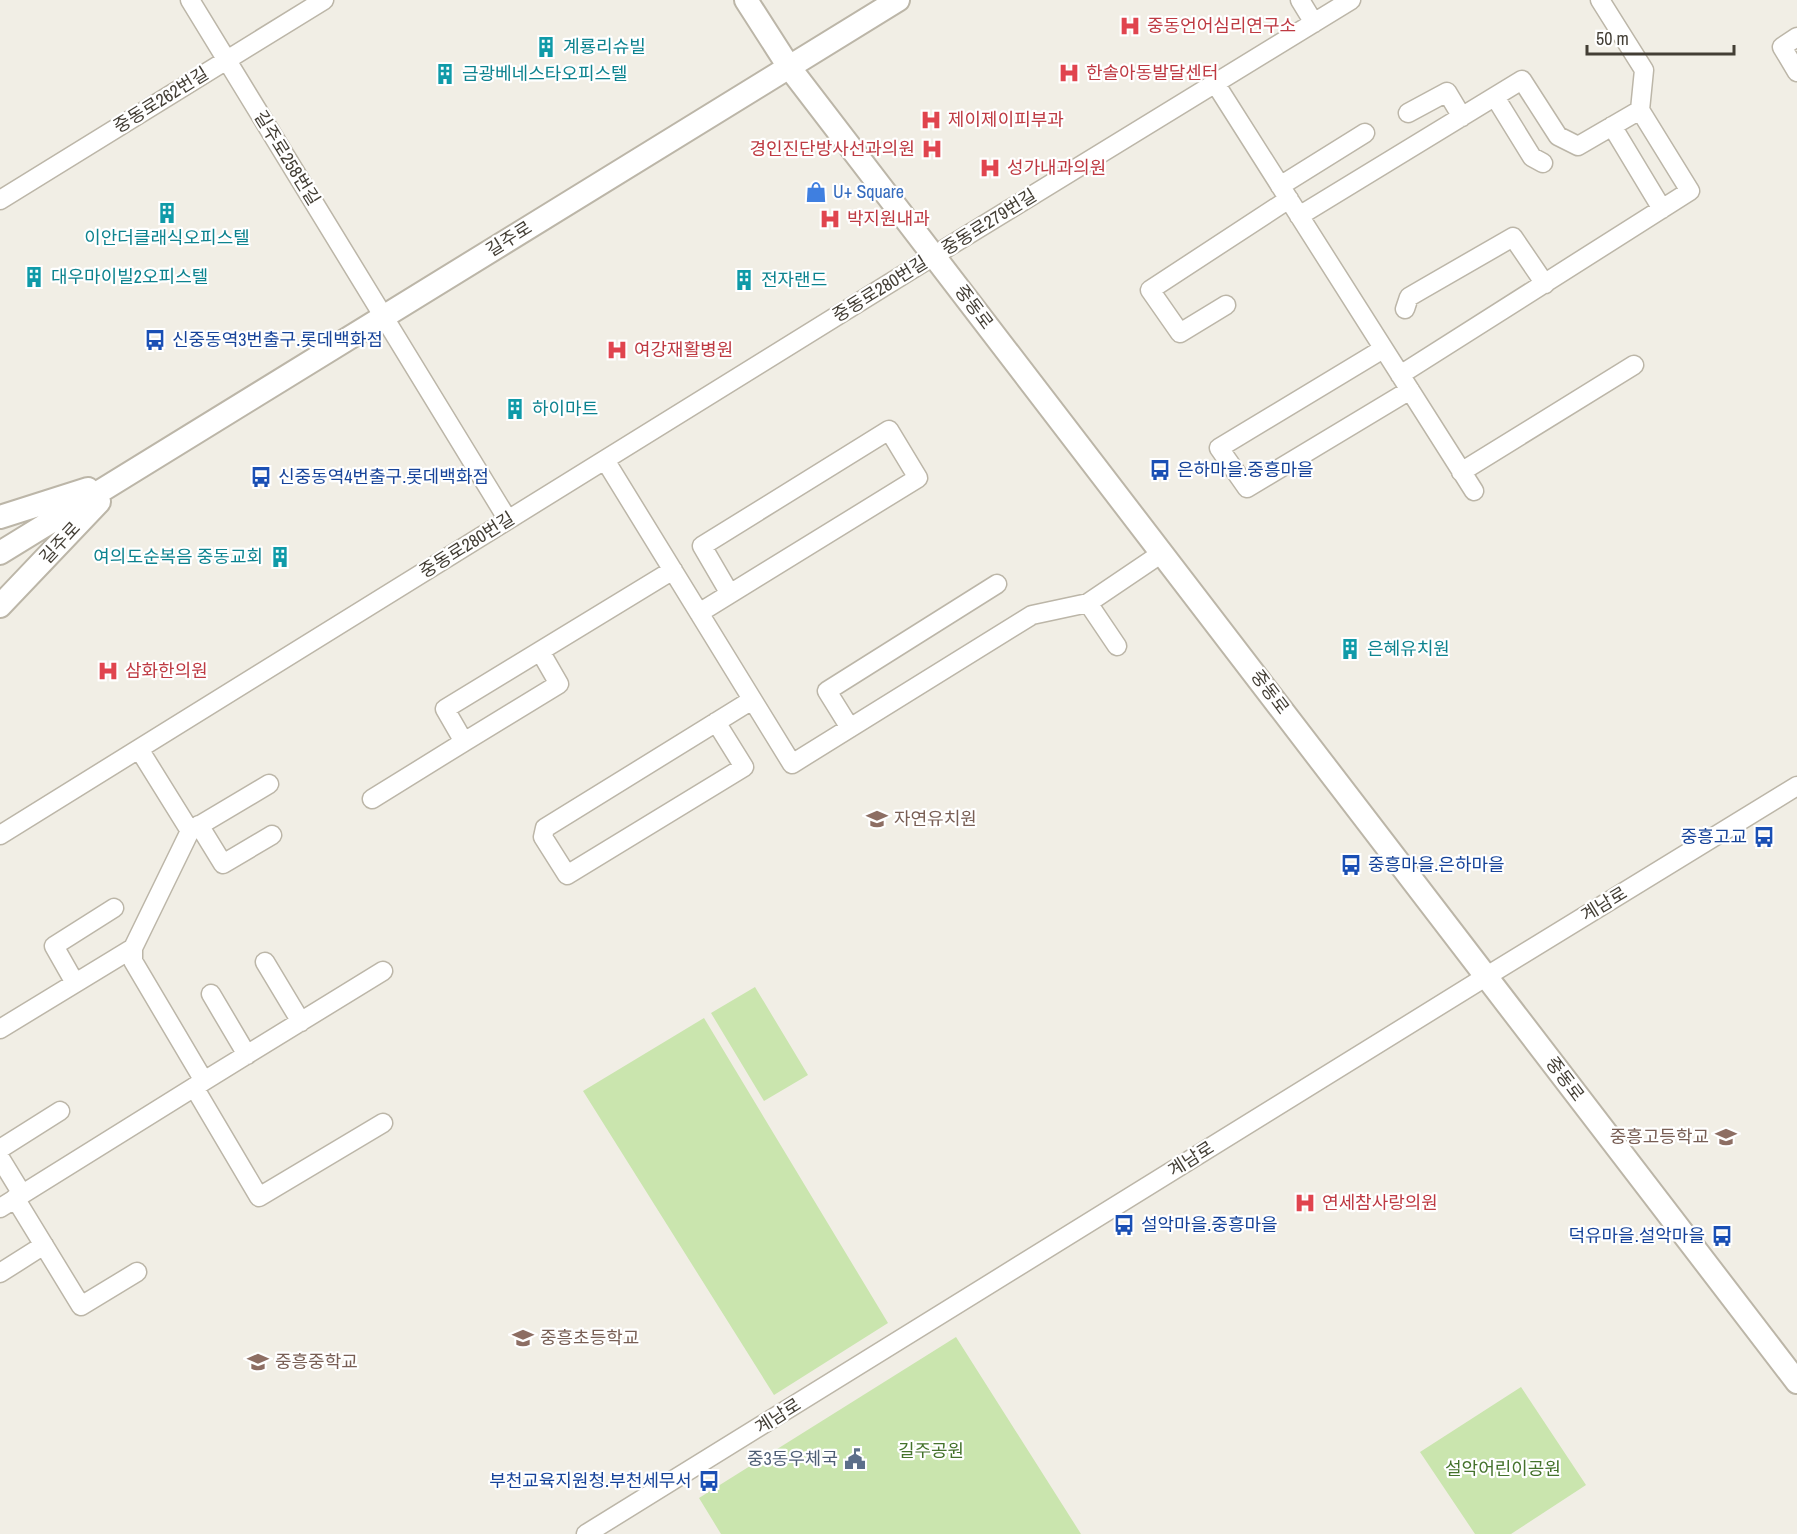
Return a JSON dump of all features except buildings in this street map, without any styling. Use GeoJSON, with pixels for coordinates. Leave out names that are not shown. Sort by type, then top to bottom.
{"type":"FeatureCollection","features":[{"type":"Feature","properties":{"kind":"street","name":"길주로258번길"},"geometry":{"type":"LineString","coordinates":[[190,0],[508,519]]}},
{"type":"Feature","properties":{"kind":"street","name":"중동로262번길"},"geometry":{"type":"LineString","coordinates":[[0,200],[324,0]]}},
{"type":"Feature","properties":{"kind":"street","name":"중동로"},"geometry":{"type":"LineString","coordinates":[[746,0],[789,67],[1797,1382]]}},
{"type":"Feature","properties":{"kind":"street","name":"길주로"},"geometry":{"type":"LineString","coordinates":[[0,553],[898,0]]}},
{"type":"Feature","properties":{"kind":"street"},"geometry":{"type":"LineString","coordinates":[[1300,0],[1314,23]]}},
{"type":"Feature","properties":{"kind":"street","name":"중동로279번길"},"geometry":{"type":"LineString","coordinates":[[935,255],[1351,0]]}},
{"type":"Feature","properties":{"kind":"street"},"geometry":{"type":"LineString","coordinates":[[1383,349],[1219,448],[1247,489],[1405,383],[1545,284],[1690,191],[1641,110],[1644,70],[1600,0]]}},
{"type":"Feature","properties":{"kind":"street"},"geometry":{"type":"LineString","coordinates":[[1797,37],[1782,47],[1797,72]]}},
{"type":"Feature","properties":{"kind":"street"},"geometry":{"type":"LineString","coordinates":[[1299,216],[1522,80],[1558,135],[1578,146],[1641,110]]}},
{"type":"Feature","properties":{"kind":"street"},"geometry":{"type":"LineString","coordinates":[[1215,83],[1474,491]]}},
{"type":"Feature","properties":{"kind":"street"},"geometry":{"type":"LineString","coordinates":[[1408,113],[1447,92],[1462,117]]}},
{"type":"Feature","properties":{"kind":"street"},"geometry":{"type":"LineString","coordinates":[[1495,97],[1532,157],[1543,163]]}},
{"type":"Feature","properties":{"kind":"street"},"geometry":{"type":"LineString","coordinates":[[1612,126],[1662,209]]}},
{"type":"Feature","properties":{"kind":"street"},"geometry":{"type":"LineString","coordinates":[[1226,305],[1180,333],[1150,290],[1365,133]]}},
{"type":"Feature","properties":{"kind":"street"},"geometry":{"type":"LineString","coordinates":[[1405,309],[1409,297],[1513,237],[1545,284]]}},
{"type":"Feature","properties":{"kind":"street","name":"중동로280번길"},"geometry":{"type":"LineString","coordinates":[[0,835],[935,255]]}},
{"type":"Feature","properties":{"kind":"street"},"geometry":{"type":"LineString","coordinates":[[1461,472],[1634,365]]}},
{"type":"Feature","properties":{"kind":"street"},"geometry":{"type":"LineString","coordinates":[[699,613],[730,594],[918,478],[888,430],[702,546],[730,594]]}},
{"type":"Feature","properties":{"kind":"street"},"geometry":{"type":"LineString","coordinates":[[605,460],[792,764],[1032,615],[1089,603],[1162,553]]}},
{"type":"Feature","properties":{"kind":"street","name":"길주로"},"geometry":{"type":"LineString","coordinates":[[0,517],[120,479]]}},
{"type":"Feature","properties":{"kind":"street","name":"길주로"},"geometry":{"type":"LineString","coordinates":[[0,606],[120,479]]}},
{"type":"Feature","properties":{"kind":"street"},"geometry":{"type":"LineString","coordinates":[[464,742],[445,709],[673,570]]}},
{"type":"Feature","properties":{"kind":"street"},"geometry":{"type":"LineString","coordinates":[[850,728],[827,691],[998,584]]}},
{"type":"Feature","properties":{"kind":"street"},"geometry":{"type":"LineString","coordinates":[[1089,603],[1117,646]]}},
{"type":"Feature","properties":{"kind":"street"},"geometry":{"type":"LineString","coordinates":[[372,799],[559,684],[540,651]]}},
{"type":"Feature","properties":{"kind":"street"},"geometry":{"type":"LineString","coordinates":[[716,722],[744,767],[567,875],[543,837],[545,828],[716,722],[752,700]]}},
{"type":"Feature","properties":{"kind":"street"},"geometry":{"type":"LineString","coordinates":[[139,748],[223,864],[272,835]]}},
{"type":"Feature","properties":{"kind":"street"},"geometry":{"type":"LineString","coordinates":[[269,784],[195,828],[133,948],[133,961],[259,1197],[384,1123]]}},
{"type":"Feature","properties":{"kind":"street","name":"계남로"},"geometry":{"type":"LineString","coordinates":[[586,1534],[1797,786]]}},
{"type":"Feature","properties":{"kind":"street"},"geometry":{"type":"LineString","coordinates":[[75,983],[54,946],[114,908]]}},
{"type":"Feature","properties":{"kind":"street"},"geometry":{"type":"LineString","coordinates":[[1,1025],[133,948]]}},
{"type":"Feature","properties":{"kind":"street"},"geometry":{"type":"LineString","coordinates":[[265,962],[301,1022]]}},
{"type":"Feature","properties":{"kind":"street"},"geometry":{"type":"LineString","coordinates":[[12,1200],[383,971]]}},
{"type":"Feature","properties":{"kind":"street"},"geometry":{"type":"LineString","coordinates":[[211,994],[246,1055]]}},
{"type":"Feature","properties":{"kind":"street"},"geometry":{"type":"LineString","coordinates":[[0,1149],[60,1111]]}},
{"type":"Feature","properties":{"kind":"street"},"geometry":{"type":"LineString","coordinates":[[0,1158],[12,1200],[44,1245],[81,1306],[137,1272]]}},
{"type":"Feature","properties":{"kind":"street"},"geometry":{"type":"LineString","coordinates":[[0,1273],[44,1245]]}},
{"type":"Feature","properties":{"kind":"green space"},"geometry":{"type":"Polygon","coordinates":[[[755,987],[808,1075],[764,1101],[711,1013],[755,987]]]}},
{"type":"Feature","properties":{"kind":"green space"},"geometry":{"type":"Polygon","coordinates":[[[704,1018],[888,1323],[774,1395],[583,1091],[704,1018]]]}},
{"type":"Feature","properties":{"kind":"green space","name":"길주공원"},"geometry":{"type":"Polygon","coordinates":[[[956,1337],[1081,1534],[721,1534],[699,1498],[956,1337]]]}},
{"type":"Feature","properties":{"kind":"green space","name":"설악어린이공원"},"geometry":{"type":"Polygon","coordinates":[[[1521,1387],[1586,1485],[1511,1534],[1475,1534],[1420,1452],[1521,1387]]]}},
{"type":"Feature","properties":{"kind":"place","name":"중동언어심리연구소"},"geometry":{"type":"Point","coordinates":[1130,26]}},
{"type":"Feature","properties":{"kind":"place","name":"계룡리슈빌"},"geometry":{"type":"Point","coordinates":[546,47]}},
{"type":"Feature","properties":{"kind":"place","name":"한솔아동발달센터"},"geometry":{"type":"Point","coordinates":[1069,73]}},
{"type":"Feature","properties":{"kind":"place","name":"금광베네스타오피스텔"},"geometry":{"type":"Point","coordinates":[445,74]}},
{"type":"Feature","properties":{"kind":"place","name":"제이제이피부과"},"geometry":{"type":"Point","coordinates":[931,120]}},
{"type":"Feature","properties":{"kind":"place","name":"경인진단방사선과의원"},"geometry":{"type":"Point","coordinates":[932,149]}},
{"type":"Feature","properties":{"kind":"place","name":"성가내과의원"},"geometry":{"type":"Point","coordinates":[990,168]}},
{"type":"Feature","properties":{"kind":"place","name":"U+ Square"},"geometry":{"type":"Point","coordinates":[816,192]}},
{"type":"Feature","properties":{"kind":"place","name":"이안더클래식오피스텔"},"geometry":{"type":"Point","coordinates":[167,213]}},
{"type":"Feature","properties":{"kind":"place","name":"박지원내과"},"geometry":{"type":"Point","coordinates":[830,219]}},
{"type":"Feature","properties":{"kind":"place","name":"대우마이빌2오피스텔"},"geometry":{"type":"Point","coordinates":[34,277]}},
{"type":"Feature","properties":{"kind":"place","name":"전자랜드"},"geometry":{"type":"Point","coordinates":[744,280]}},
{"type":"Feature","properties":{"kind":"place","name":"신중동역3번출구.롯데백화점"},"geometry":{"type":"Point","coordinates":[155,340]}},
{"type":"Feature","properties":{"kind":"place","name":"여강재활병원"},"geometry":{"type":"Point","coordinates":[617,350]}},
{"type":"Feature","properties":{"kind":"place","name":"하이마트"},"geometry":{"type":"Point","coordinates":[515,409]}},
{"type":"Feature","properties":{"kind":"place","name":"은하마을.중흥마을"},"geometry":{"type":"Point","coordinates":[1160,470]}},
{"type":"Feature","properties":{"kind":"place","name":"신중동역4번출구.롯데백화점"},"geometry":{"type":"Point","coordinates":[261,477]}},
{"type":"Feature","properties":{"kind":"place","name":"여의도순복음 중동교회"},"geometry":{"type":"Point","coordinates":[280,557]}},
{"type":"Feature","properties":{"kind":"place","name":"은혜유치원"},"geometry":{"type":"Point","coordinates":[1350,649]}},
{"type":"Feature","properties":{"kind":"place","name":"삼화한의원"},"geometry":{"type":"Point","coordinates":[108,671]}},
{"type":"Feature","properties":{"kind":"place","name":"자연유치원"},"geometry":{"type":"Point","coordinates":[877,819]}},
{"type":"Feature","properties":{"kind":"place","name":"중흥고교"},"geometry":{"type":"Point","coordinates":[1764,837]}},
{"type":"Feature","properties":{"kind":"place","name":"중흥마을.은하마을"},"geometry":{"type":"Point","coordinates":[1351,865]}},
{"type":"Feature","properties":{"kind":"place","name":"중흥고등학교"},"geometry":{"type":"Point","coordinates":[1726,1137]}},
{"type":"Feature","properties":{"kind":"place","name":"연세참사랑의원"},"geometry":{"type":"Point","coordinates":[1305,1203]}},
{"type":"Feature","properties":{"kind":"place","name":"설악마을.중흥마을"},"geometry":{"type":"Point","coordinates":[1124,1225]}},
{"type":"Feature","properties":{"kind":"place","name":"덕유마을.설악마을"},"geometry":{"type":"Point","coordinates":[1722,1236]}},
{"type":"Feature","properties":{"kind":"place","name":"중흥초등학교"},"geometry":{"type":"Point","coordinates":[523,1338]}},
{"type":"Feature","properties":{"kind":"place","name":"중흥중학교"},"geometry":{"type":"Point","coordinates":[258,1362]}},
{"type":"Feature","properties":{"kind":"place","name":"중3동우체국"},"geometry":{"type":"Point","coordinates":[855,1459]}},
{"type":"Feature","properties":{"kind":"place","name":"부천교육지원청.부천세무서"},"geometry":{"type":"Point","coordinates":[709,1481]}}]}
